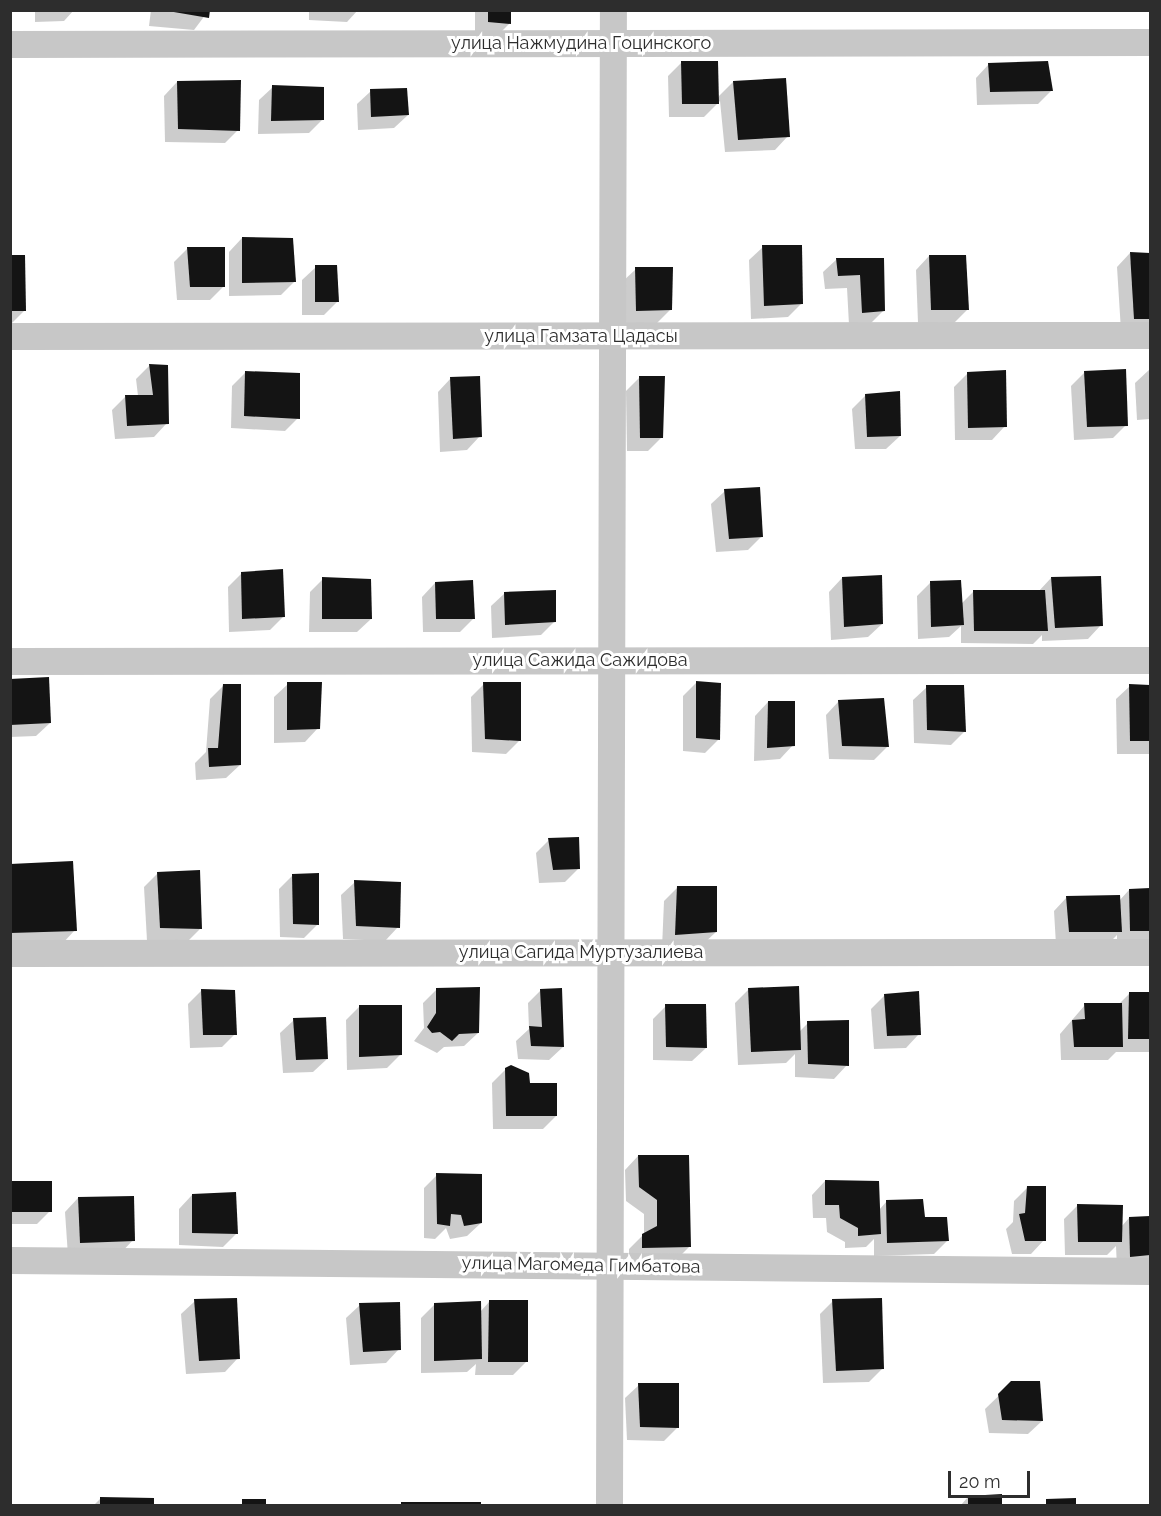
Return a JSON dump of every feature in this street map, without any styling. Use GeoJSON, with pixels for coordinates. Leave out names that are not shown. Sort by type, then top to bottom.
{"type":"FeatureCollection","features":[{"type":"Feature","properties":{"kind":"street"},"geometry":{"type":"LineString","coordinates":[[609,1506],[613,10]]}},
{"type":"Feature","properties":{"kind":"street","name":"улица Нажмудина Гоцинского"},"geometry":{"type":"LineString","coordinates":[[10,44],[1150,42]]}},
{"type":"Feature","properties":{"kind":"street","name":"улица Гамзата Цадасы"},"geometry":{"type":"LineString","coordinates":[[10,336],[1150,335]]}},
{"type":"Feature","properties":{"kind":"street","name":"улица Сажида Сажидова"},"geometry":{"type":"LineString","coordinates":[[10,661],[1150,660]]}},
{"type":"Feature","properties":{"kind":"street","name":"улица Сагида Муртузалиева"},"geometry":{"type":"LineString","coordinates":[[10,953],[1150,952]]}},
{"type":"Feature","properties":{"kind":"street","name":"улица Магомеда Гимбатова"},"geometry":{"type":"LineString","coordinates":[[10,1260],[1150,1270]]}},
{"type":"Feature","properties":{"kind":"building"},"geometry":{"type":"Polygon","coordinates":[[[162,10],[210,10],[209,18],[162,10]]]}},
{"type":"Feature","properties":{"kind":"building"},"geometry":{"type":"Polygon","coordinates":[[[488,10],[511,10],[511,24],[488,22],[488,10]]]}},
{"type":"Feature","properties":{"kind":"building"},"geometry":{"type":"Polygon","coordinates":[[[681,61],[718,61],[719,104],[682,104],[681,61]]]}},
{"type":"Feature","properties":{"kind":"building"},"geometry":{"type":"Polygon","coordinates":[[[1048,61],[1053,91],[990,92],[988,63],[1048,61]]]}},
{"type":"Feature","properties":{"kind":"building"},"geometry":{"type":"Polygon","coordinates":[[[786,78],[790,137],[738,140],[733,81],[786,78]]]}},
{"type":"Feature","properties":{"kind":"building"},"geometry":{"type":"Polygon","coordinates":[[[241,80],[240,131],[178,129],[177,81],[241,80]]]}},
{"type":"Feature","properties":{"kind":"building"},"geometry":{"type":"Polygon","coordinates":[[[272,85],[324,87],[324,120],[271,121],[272,85]]]}},
{"type":"Feature","properties":{"kind":"building"},"geometry":{"type":"Polygon","coordinates":[[[407,88],[409,115],[371,117],[370,89],[407,88]]]}},
{"type":"Feature","properties":{"kind":"building"},"geometry":{"type":"Polygon","coordinates":[[[242,237],[293,238],[296,282],[242,283],[242,237]]]}},
{"type":"Feature","properties":{"kind":"building"},"geometry":{"type":"Polygon","coordinates":[[[762,245],[802,245],[803,304],[764,306],[762,245]]]}},
{"type":"Feature","properties":{"kind":"building"},"geometry":{"type":"Polygon","coordinates":[[[187,247],[225,247],[225,287],[190,287],[187,247]]]}},
{"type":"Feature","properties":{"kind":"building"},"geometry":{"type":"Polygon","coordinates":[[[1130,252],[1150,253],[1150,319],[1134,319],[1130,252]]]}},
{"type":"Feature","properties":{"kind":"building"},"geometry":{"type":"Polygon","coordinates":[[[10,255],[25,255],[26,311],[10,311],[10,255]]]}},
{"type":"Feature","properties":{"kind":"building"},"geometry":{"type":"Polygon","coordinates":[[[929,255],[966,255],[969,310],[931,310],[929,255]]]}},
{"type":"Feature","properties":{"kind":"building"},"geometry":{"type":"Polygon","coordinates":[[[836,258],[884,258],[885,311],[862,313],[860,275],[838,276],[836,258]]]}},
{"type":"Feature","properties":{"kind":"building"},"geometry":{"type":"Polygon","coordinates":[[[315,265],[337,265],[339,302],[315,302],[315,265]]]}},
{"type":"Feature","properties":{"kind":"building"},"geometry":{"type":"Polygon","coordinates":[[[635,267],[673,267],[672,310],[636,311],[635,267]]]}},
{"type":"Feature","properties":{"kind":"building"},"geometry":{"type":"Polygon","coordinates":[[[149,364],[168,365],[169,424],[127,426],[125,395],[153,395],[149,364]]]}},
{"type":"Feature","properties":{"kind":"building"},"geometry":{"type":"Polygon","coordinates":[[[1126,369],[1128,426],[1087,427],[1084,371],[1126,369]]]}},
{"type":"Feature","properties":{"kind":"building"},"geometry":{"type":"Polygon","coordinates":[[[1006,370],[1007,427],[968,428],[967,372],[1006,370]]]}},
{"type":"Feature","properties":{"kind":"building"},"geometry":{"type":"Polygon","coordinates":[[[245,371],[300,373],[300,419],[244,416],[245,371]]]}},
{"type":"Feature","properties":{"kind":"building"},"geometry":{"type":"Polygon","coordinates":[[[480,376],[482,437],[453,439],[450,377],[480,376]]]}},
{"type":"Feature","properties":{"kind":"building"},"geometry":{"type":"Polygon","coordinates":[[[639,376],[665,376],[663,438],[640,438],[639,376]]]}},
{"type":"Feature","properties":{"kind":"building"},"geometry":{"type":"Polygon","coordinates":[[[900,391],[901,436],[867,437],[865,394],[900,391]]]}},
{"type":"Feature","properties":{"kind":"building"},"geometry":{"type":"Polygon","coordinates":[[[760,487],[763,537],[729,539],[724,489],[760,487]]]}},
{"type":"Feature","properties":{"kind":"building"},"geometry":{"type":"Polygon","coordinates":[[[283,569],[285,617],[242,619],[241,572],[283,569]]]}},
{"type":"Feature","properties":{"kind":"building"},"geometry":{"type":"Polygon","coordinates":[[[882,575],[883,624],[844,627],[842,577],[882,575]]]}},
{"type":"Feature","properties":{"kind":"building"},"geometry":{"type":"Polygon","coordinates":[[[1101,576],[1103,626],[1055,628],[1051,577],[1101,576]]]}},
{"type":"Feature","properties":{"kind":"building"},"geometry":{"type":"Polygon","coordinates":[[[322,577],[371,579],[372,619],[322,619],[322,577]]]}},
{"type":"Feature","properties":{"kind":"building"},"geometry":{"type":"Polygon","coordinates":[[[473,580],[475,619],[436,619],[435,582],[473,580]]]}},
{"type":"Feature","properties":{"kind":"building"},"geometry":{"type":"Polygon","coordinates":[[[961,580],[964,625],[931,627],[930,581],[961,580]]]}},
{"type":"Feature","properties":{"kind":"building"},"geometry":{"type":"Polygon","coordinates":[[[556,590],[556,622],[505,625],[504,592],[556,590]]]}},
{"type":"Feature","properties":{"kind":"building"},"geometry":{"type":"Polygon","coordinates":[[[973,590],[1045,590],[1048,631],[974,631],[973,590]]]}},
{"type":"Feature","properties":{"kind":"building"},"geometry":{"type":"Polygon","coordinates":[[[49,677],[51,723],[10,725],[10,679],[49,677]]]}},
{"type":"Feature","properties":{"kind":"building"},"geometry":{"type":"Polygon","coordinates":[[[696,681],[721,683],[720,740],[696,738],[696,681]]]}},
{"type":"Feature","properties":{"kind":"building"},"geometry":{"type":"Polygon","coordinates":[[[287,682],[322,682],[320,729],[287,730],[287,682]]]}},
{"type":"Feature","properties":{"kind":"building"},"geometry":{"type":"Polygon","coordinates":[[[483,682],[521,682],[521,741],[485,739],[483,682]]]}},
{"type":"Feature","properties":{"kind":"building"},"geometry":{"type":"Polygon","coordinates":[[[223,684],[241,684],[241,765],[209,767],[208,748],[218,748],[223,684]]]}},
{"type":"Feature","properties":{"kind":"building"},"geometry":{"type":"Polygon","coordinates":[[[1129,684],[1150,685],[1150,741],[1130,741],[1129,684]]]}},
{"type":"Feature","properties":{"kind":"building"},"geometry":{"type":"Polygon","coordinates":[[[926,685],[964,685],[966,732],[927,730],[926,685]]]}},
{"type":"Feature","properties":{"kind":"building"},"geometry":{"type":"Polygon","coordinates":[[[884,698],[889,747],[842,746],[838,700],[884,698]]]}},
{"type":"Feature","properties":{"kind":"building"},"geometry":{"type":"Polygon","coordinates":[[[768,701],[795,701],[795,746],[767,748],[768,701]]]}},
{"type":"Feature","properties":{"kind":"building"},"geometry":{"type":"Polygon","coordinates":[[[579,837],[580,869],[553,870],[548,838],[579,837]]]}},
{"type":"Feature","properties":{"kind":"building"},"geometry":{"type":"Polygon","coordinates":[[[73,861],[77,931],[10,933],[10,864],[73,861]]]}},
{"type":"Feature","properties":{"kind":"building"},"geometry":{"type":"Polygon","coordinates":[[[200,870],[202,929],[160,928],[157,872],[200,870]]]}},
{"type":"Feature","properties":{"kind":"building"},"geometry":{"type":"Polygon","coordinates":[[[319,873],[319,925],[293,924],[292,874],[319,873]]]}},
{"type":"Feature","properties":{"kind":"building"},"geometry":{"type":"Polygon","coordinates":[[[354,880],[401,882],[400,928],[356,926],[354,880]]]}},
{"type":"Feature","properties":{"kind":"building"},"geometry":{"type":"Polygon","coordinates":[[[677,886],[717,886],[717,932],[675,935],[677,886]]]}},
{"type":"Feature","properties":{"kind":"building"},"geometry":{"type":"Polygon","coordinates":[[[1150,888],[1150,931],[1130,931],[1129,889],[1150,888]]]}},
{"type":"Feature","properties":{"kind":"building"},"geometry":{"type":"Polygon","coordinates":[[[1120,895],[1122,932],[1069,932],[1066,896],[1120,895]]]}},
{"type":"Feature","properties":{"kind":"building"},"geometry":{"type":"Polygon","coordinates":[[[799,986],[801,1050],[751,1052],[748,988],[799,986]]]}},
{"type":"Feature","properties":{"kind":"building"},"geometry":{"type":"Polygon","coordinates":[[[480,987],[479,1033],[459,1034],[452,1041],[440,1032],[432,1033],[427,1027],[436,1013],[436,988],[480,987]]]}},
{"type":"Feature","properties":{"kind":"building"},"geometry":{"type":"Polygon","coordinates":[[[562,988],[564,1047],[531,1046],[529,1026],[542,1027],[540,989],[562,988]]]}},
{"type":"Feature","properties":{"kind":"building"},"geometry":{"type":"Polygon","coordinates":[[[201,989],[235,990],[237,1035],[203,1035],[201,989]]]}},
{"type":"Feature","properties":{"kind":"building"},"geometry":{"type":"Polygon","coordinates":[[[919,991],[921,1035],[887,1036],[884,994],[919,991]]]}},
{"type":"Feature","properties":{"kind":"building"},"geometry":{"type":"Polygon","coordinates":[[[1129,992],[1150,992],[1150,1039],[1128,1039],[1129,992]]]}},
{"type":"Feature","properties":{"kind":"building"},"geometry":{"type":"Polygon","coordinates":[[[1084,1003],[1122,1003],[1123,1047],[1074,1047],[1072,1020],[1085,1019],[1084,1003]]]}},
{"type":"Feature","properties":{"kind":"building"},"geometry":{"type":"Polygon","coordinates":[[[665,1004],[706,1004],[707,1048],[666,1047],[665,1004]]]}},
{"type":"Feature","properties":{"kind":"building"},"geometry":{"type":"Polygon","coordinates":[[[359,1005],[402,1005],[402,1055],[359,1057],[359,1005]]]}},
{"type":"Feature","properties":{"kind":"building"},"geometry":{"type":"Polygon","coordinates":[[[326,1017],[328,1059],[296,1060],[293,1018],[326,1017]]]}},
{"type":"Feature","properties":{"kind":"building"},"geometry":{"type":"Polygon","coordinates":[[[849,1020],[849,1066],[808,1064],[807,1021],[849,1020]]]}},
{"type":"Feature","properties":{"kind":"building"},"geometry":{"type":"Polygon","coordinates":[[[511,1065],[529,1073],[530,1083],[557,1083],[557,1116],[506,1116],[505,1068],[511,1065]]]}},
{"type":"Feature","properties":{"kind":"building"},"geometry":{"type":"Polygon","coordinates":[[[638,1155],[689,1155],[691,1247],[642,1248],[642,1234],[657,1226],[657,1200],[639,1187],[638,1155]]]}},
{"type":"Feature","properties":{"kind":"building"},"geometry":{"type":"Polygon","coordinates":[[[436,1173],[482,1174],[482,1223],[464,1226],[461,1215],[451,1214],[450,1226],[437,1224],[436,1173]]]}},
{"type":"Feature","properties":{"kind":"building"},"geometry":{"type":"Polygon","coordinates":[[[825,1180],[879,1181],[881,1234],[858,1236],[858,1228],[840,1218],[839,1205],[825,1205],[825,1180]]]}},
{"type":"Feature","properties":{"kind":"building"},"geometry":{"type":"Polygon","coordinates":[[[10,1181],[52,1181],[52,1212],[10,1212],[10,1181]]]}},
{"type":"Feature","properties":{"kind":"building"},"geometry":{"type":"Polygon","coordinates":[[[1027,1186],[1046,1186],[1046,1241],[1025,1241],[1019,1214],[1025,1213],[1027,1186]]]}},
{"type":"Feature","properties":{"kind":"building"},"geometry":{"type":"Polygon","coordinates":[[[236,1192],[238,1234],[192,1233],[192,1194],[236,1192]]]}},
{"type":"Feature","properties":{"kind":"building"},"geometry":{"type":"Polygon","coordinates":[[[134,1196],[135,1241],[80,1243],[78,1197],[134,1196]]]}},
{"type":"Feature","properties":{"kind":"building"},"geometry":{"type":"Polygon","coordinates":[[[923,1199],[925,1217],[947,1217],[949,1241],[887,1243],[886,1200],[923,1199]]]}},
{"type":"Feature","properties":{"kind":"building"},"geometry":{"type":"Polygon","coordinates":[[[1077,1204],[1123,1205],[1122,1242],[1078,1242],[1077,1204]]]}},
{"type":"Feature","properties":{"kind":"building"},"geometry":{"type":"Polygon","coordinates":[[[1150,1216],[1150,1255],[1130,1257],[1129,1217],[1150,1216]]]}},
{"type":"Feature","properties":{"kind":"building"},"geometry":{"type":"Polygon","coordinates":[[[237,1298],[240,1359],[199,1361],[194,1299],[237,1298]]]}},
{"type":"Feature","properties":{"kind":"building"},"geometry":{"type":"Polygon","coordinates":[[[882,1298],[884,1369],[836,1371],[832,1299],[882,1298]]]}},
{"type":"Feature","properties":{"kind":"building"},"geometry":{"type":"Polygon","coordinates":[[[489,1300],[528,1300],[528,1362],[488,1362],[489,1300]]]}},
{"type":"Feature","properties":{"kind":"building"},"geometry":{"type":"Polygon","coordinates":[[[481,1301],[482,1359],[434,1361],[434,1303],[481,1301]]]}},
{"type":"Feature","properties":{"kind":"building"},"geometry":{"type":"Polygon","coordinates":[[[400,1302],[401,1350],[363,1352],[359,1303],[400,1302]]]}},
{"type":"Feature","properties":{"kind":"building"},"geometry":{"type":"Polygon","coordinates":[[[1011,1381],[1040,1381],[1043,1421],[1002,1420],[998,1394],[1011,1381]]]}},
{"type":"Feature","properties":{"kind":"building"},"geometry":{"type":"Polygon","coordinates":[[[638,1383],[679,1383],[679,1428],[640,1427],[638,1383]]]}},
{"type":"Feature","properties":{"kind":"building"},"geometry":{"type":"Polygon","coordinates":[[[1002,1494],[1002,1506],[968,1506],[968,1496],[1002,1494]]]}},
{"type":"Feature","properties":{"kind":"building"},"geometry":{"type":"Polygon","coordinates":[[[100,1497],[154,1498],[154,1506],[100,1506],[100,1497]]]}},
{"type":"Feature","properties":{"kind":"building"},"geometry":{"type":"Polygon","coordinates":[[[1076,1498],[1076,1506],[1046,1506],[1046,1499],[1076,1498]]]}},
{"type":"Feature","properties":{"kind":"building"},"geometry":{"type":"Polygon","coordinates":[[[242,1499],[266,1499],[266,1506],[242,1506],[242,1499]]]}},
{"type":"Feature","properties":{"kind":"building"},"geometry":{"type":"Polygon","coordinates":[[[401,1502],[481,1502],[481,1506],[401,1506],[401,1502]]]}}]}
